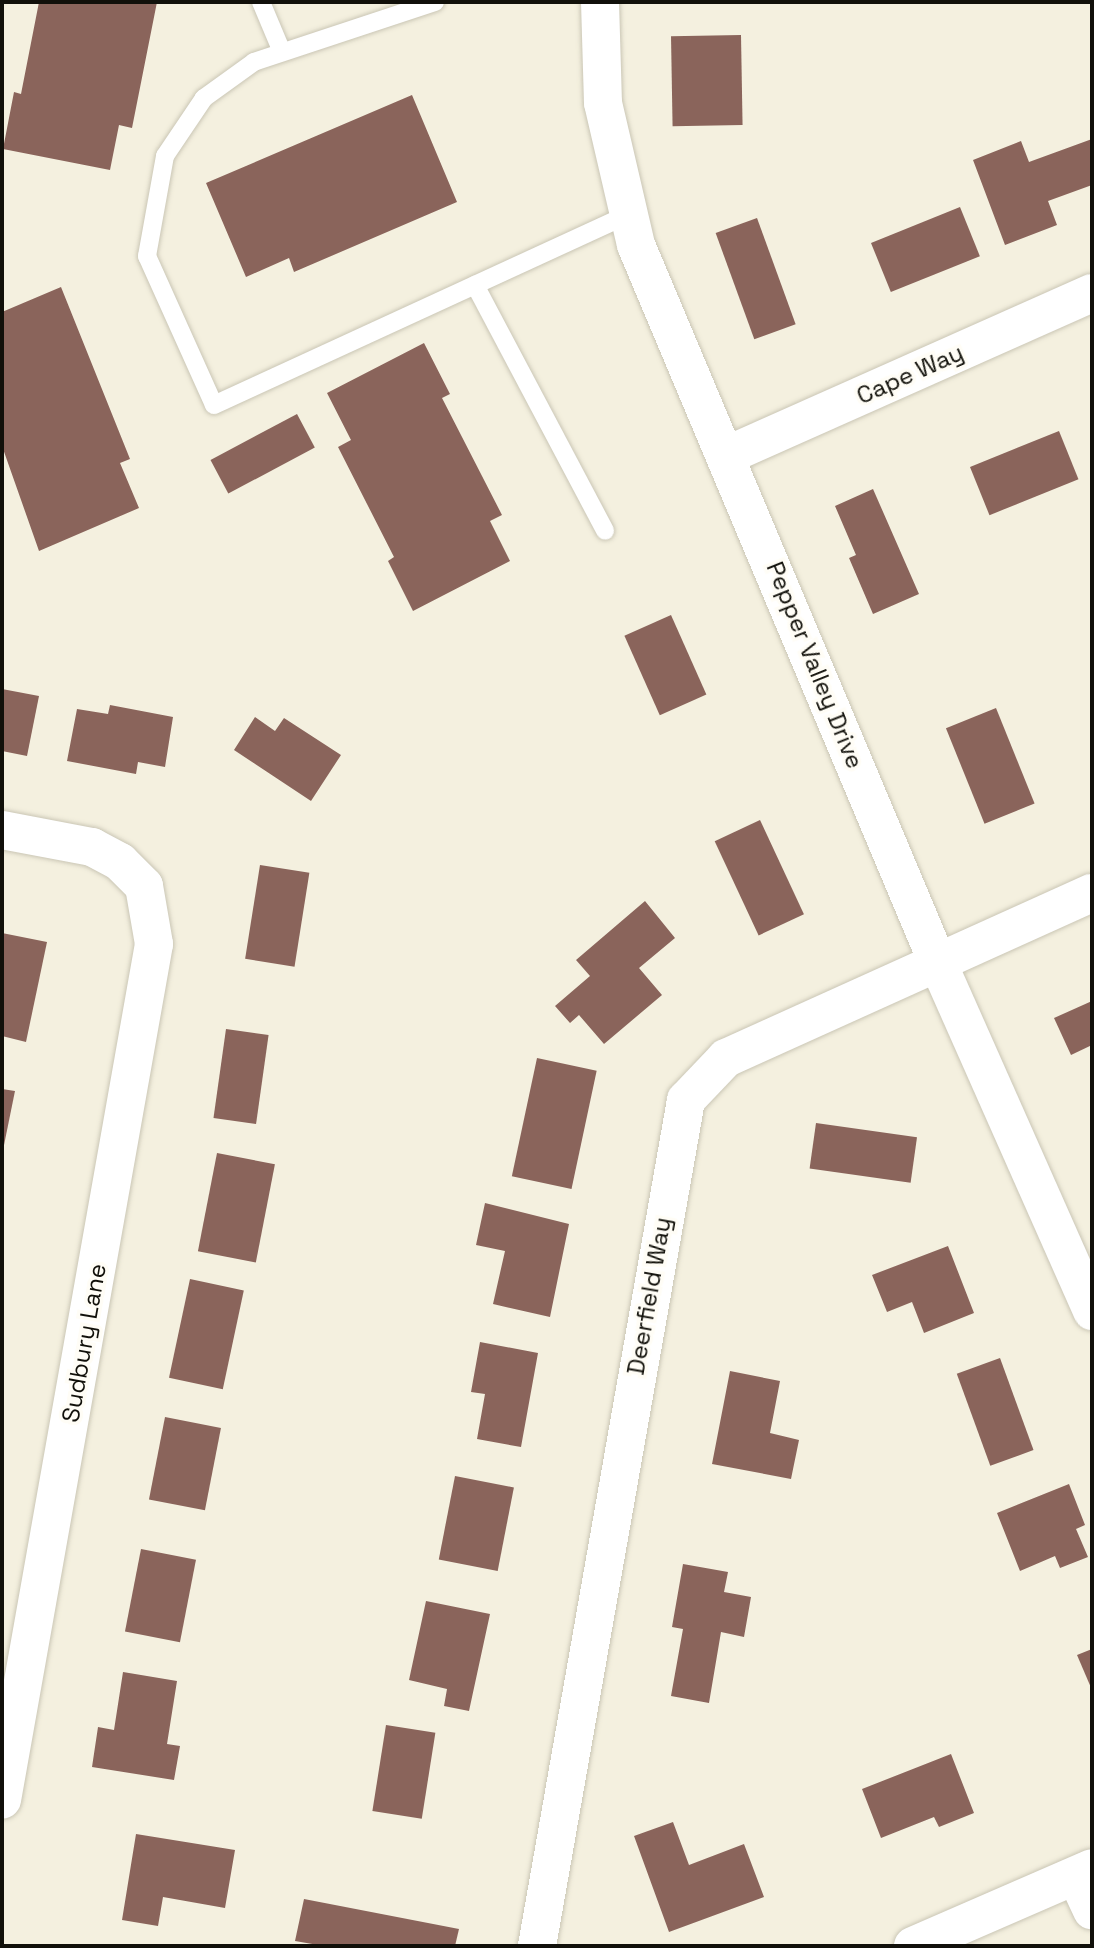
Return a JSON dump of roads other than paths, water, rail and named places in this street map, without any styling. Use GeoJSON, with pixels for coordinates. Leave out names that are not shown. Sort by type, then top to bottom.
{"type":"FeatureCollection","features":[{"type":"Feature","properties":{"kind":"street","name":"Pepper Valley Drive"},"geometry":{"type":"LineString","coordinates":[[600,2],[603,103],[636,245],[728,455],[937,961],[1092,1311]]}},
{"type":"Feature","properties":{"kind":"street","name":"Cape Way"},"geometry":{"type":"LineString","coordinates":[[728,455],[1092,293]]}},
{"type":"Feature","properties":{"kind":"street","name":"Sudbury Lane"},"geometry":{"type":"LineString","coordinates":[[2,830],[92,847],[120,862],[144,886],[154,944],[2,1800]]}},
{"type":"Feature","properties":{"kind":"street","name":"Deerfield Way"},"geometry":{"type":"LineString","coordinates":[[537,1946],[686,1100],[726,1058],[1092,893]]}},
{"type":"Feature","properties":{"kind":"street"},"geometry":{"type":"LineString","coordinates":[[913,1946],[1084,1872],[1092,1911]]}},
{"type":"Feature","properties":{"kind":"lane"},"geometry":{"type":"LineString","coordinates":[[261,2],[282,52]]}},
{"type":"Feature","properties":{"kind":"lane"},"geometry":{"type":"LineString","coordinates":[[435,2],[254,62],[204,98],[165,156],[147,256],[214,405],[629,214]]}},
{"type":"Feature","properties":{"kind":"lane"},"geometry":{"type":"LineString","coordinates":[[475,285],[605,531]]}}]}
